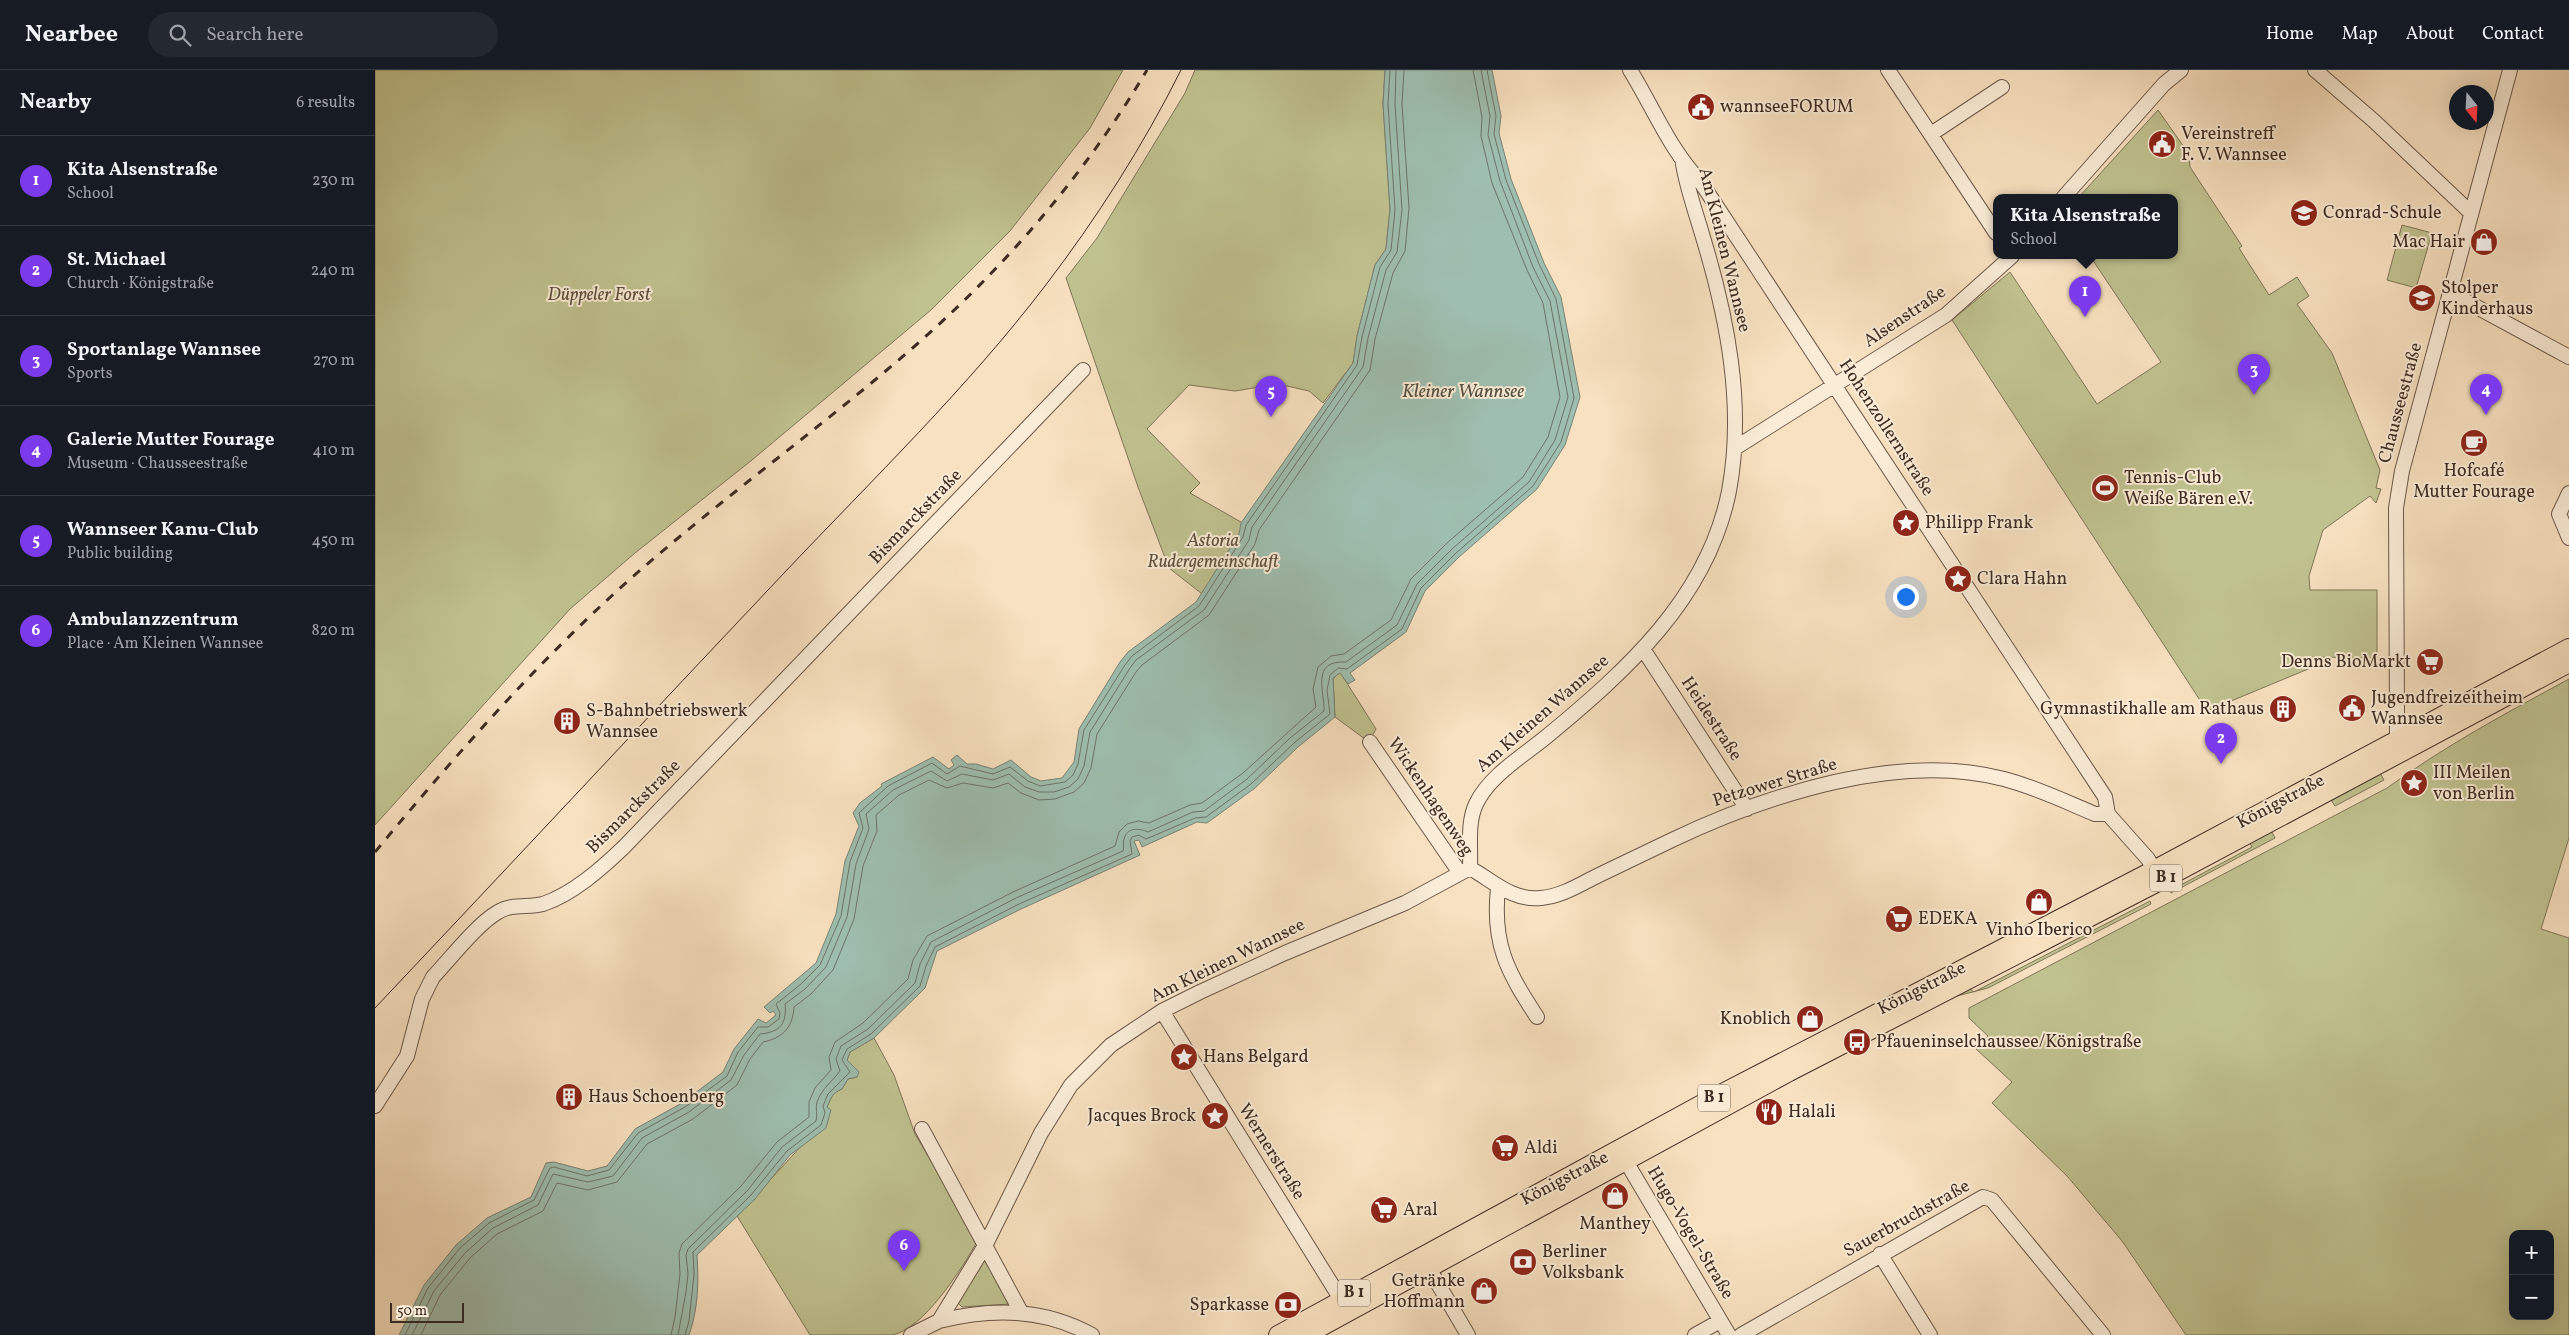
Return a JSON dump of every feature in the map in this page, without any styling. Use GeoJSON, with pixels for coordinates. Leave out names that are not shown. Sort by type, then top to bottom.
{"type":"FeatureCollection","features":[{"type":"Feature","properties":{"kind":"main road","name":"Königstraße"},"geometry":{"type":"LineString","coordinates":[[2400,746],[2569,648]]}},
{"type":"Feature","properties":{"kind":"main road","name":"Königstraße"},"geometry":{"type":"LineString","coordinates":[[1278,1335],[1345,1306],[1622,1155],[1814,1059],[2400,746],[2569,663]]}},
{"type":"Feature","properties":{"kind":"main road","name":"Königstraße"},"geometry":{"type":"LineString","coordinates":[[1306,1335],[1345,1306]]}},
{"type":"Feature","properties":{"kind":"street","name":"Hohenzollernstraße"},"geometry":{"type":"LineString","coordinates":[[1630,70],[1683,164],[1700,181],[1835,385],[2105,798],[2108,814],[2157,875]]}},
{"type":"Feature","properties":{"kind":"street"},"geometry":{"type":"LineString","coordinates":[[1888,70],[1993,228]]}},
{"type":"Feature","properties":{"kind":"street"},"geometry":{"type":"LineString","coordinates":[[2067,194],[2164,84],[2181,70]]}},
{"type":"Feature","properties":{"kind":"street"},"geometry":{"type":"LineString","coordinates":[[2315,70],[2471,212]]}},
{"type":"Feature","properties":{"kind":"street","name":"Chausseestraße"},"geometry":{"type":"LineString","coordinates":[[2400,746],[2396,508],[2411,436],[2510,70]]}},
{"type":"Feature","properties":{"kind":"street"},"geometry":{"type":"LineString","coordinates":[[1931,134],[2002,87]]}},
{"type":"Feature","properties":{"kind":"street","name":"Am Kleinen Wannsee"},"geometry":{"type":"LineString","coordinates":[[939,1321],[986,1244],[1041,1133],[1071,1085],[1111,1045],[1162,1011],[1285,953],[1405,904],[1465,871],[1470,822],[1476,804],[1490,784],[1595,696],[1643,649],[1677,610],[1699,572],[1716,532],[1729,492],[1735,448],[1734,394],[1728,341],[1719,295],[1686,185],[1683,164]]}},
{"type":"Feature","properties":{"kind":"street","name":"Alsenstraße"},"geometry":{"type":"LineString","coordinates":[[1735,448],[1947,315],[2008,259]]}},
{"type":"Feature","properties":{"kind":"street"},"geometry":{"type":"LineString","coordinates":[[2449,292],[2569,357]]}},
{"type":"Feature","properties":{"kind":"street","name":"Bismarckstraße"},"geometry":{"type":"LineString","coordinates":[[375,1106],[407,1056],[425,988],[433,977],[478,930],[500,910],[511,907],[536,906],[558,897],[598,870],[618,852],[1083,370]]}},
{"type":"Feature","properties":{"kind":"street"},"geometry":{"type":"LineString","coordinates":[[2569,493],[2559,514],[2569,538]]}},
{"type":"Feature","properties":{"kind":"street","name":"Heidestraße"},"geometry":{"type":"LineString","coordinates":[[1643,649],[1747,809]]}},
{"type":"Feature","properties":{"kind":"street","name":"Wickenhagenweg"},"geometry":{"type":"LineString","coordinates":[[1370,742],[1465,871]]}},
{"type":"Feature","properties":{"kind":"street","name":"Petzower Straße"},"geometry":{"type":"LineString","coordinates":[[1465,871],[1498,888],[1526,898],[1541,898],[1563,893],[1678,837],[1747,809],[1817,787],[1886,774],[1936,771],[1979,774],[2004,779],[2095,814],[2108,814]]}},
{"type":"Feature","properties":{"kind":"street"},"geometry":{"type":"LineString","coordinates":[[1498,888],[1496,912],[1498,939],[1508,968],[1537,1018]]}},
{"type":"Feature","properties":{"kind":"street","name":"Wernerstraße"},"geometry":{"type":"LineString","coordinates":[[1162,1011],[1345,1306]]}},
{"type":"Feature","properties":{"kind":"street"},"geometry":{"type":"LineString","coordinates":[[922,1129],[986,1244],[1021,1312]]}},
{"type":"Feature","properties":{"kind":"street","name":"Hugo-Vogel-Straße"},"geometry":{"type":"LineString","coordinates":[[1622,1155],[1729,1335]]}},
{"type":"Feature","properties":{"kind":"street","name":"Sauerbruchstraße"},"geometry":{"type":"LineString","coordinates":[[1741,1335],[1977,1199],[1988,1197],[2055,1274],[2103,1335]]}},
{"type":"Feature","properties":{"kind":"street"},"geometry":{"type":"LineString","coordinates":[[1880,1254],[1930,1335]]}},
{"type":"Feature","properties":{"kind":"street"},"geometry":{"type":"LineString","coordinates":[[1425,1262],[1468,1335]]}},
{"type":"Feature","properties":{"kind":"street"},"geometry":{"type":"LineString","coordinates":[[911,1335],[939,1321],[968,1313],[1021,1312],[1056,1320],[1092,1335]]}},
{"type":"Feature","properties":{"kind":"street"},"geometry":{"type":"LineString","coordinates":[[1695,1335],[1720,1321]]}},
{"type":"Feature","properties":{"kind":"green space","name":"Düppeler Forst"},"geometry":{"type":"Polygon","coordinates":[[[375,70],[1123,70],[1090,128],[1010,231],[931,310],[752,460],[635,553],[570,609],[375,825],[375,70]]]}},
{"type":"Feature","properties":{"kind":"green space","name":"Astoria Rudergemeinschaft"},"geometry":{"type":"Polygon","coordinates":[[[1195,70],[1385,70],[1383,104],[1390,209],[1386,249],[1375,265],[1357,336],[1353,363],[1323,403],[1309,391],[1278,384],[1235,391],[1189,385],[1147,429],[1200,483],[1190,493],[1276,542],[1220,608],[1169,568],[1138,487],[1066,278],[1097,238],[1185,93],[1195,70]]]}},
{"type":"Feature","properties":{"kind":"green space"},"geometry":{"type":"Polygon","coordinates":[[[2158,110],[2189,154],[2190,167],[2242,246],[2239,248],[2269,295],[2297,277],[2309,296],[2297,304],[2332,353],[2380,470],[2376,488],[2381,489],[2376,503],[2370,496],[2323,530],[2309,576],[2310,590],[2377,590],[2377,658],[2312,657],[2313,667],[2207,711],[1952,320],[2010,272],[2097,404],[2161,362],[2092,259],[2178,259],[2178,194],[2082,194],[2158,110]]]}},
{"type":"Feature","properties":{"kind":"green space"},"geometry":{"type":"Polygon","coordinates":[[[2402,225],[2432,233],[2416,288],[2387,280],[2402,225]]]}},
{"type":"Feature","properties":{"kind":"green space"},"geometry":{"type":"Polygon","coordinates":[[[1340,672],[1376,729],[1369,742],[1335,717],[1333,679],[1340,672]]]}},
{"type":"Feature","properties":{"kind":"green space"},"geometry":{"type":"Polygon","coordinates":[[[2569,679],[2569,838],[2541,929],[2569,938],[2569,1335],[2186,1335],[2122,1241],[2067,1176],[1992,1103],[2012,1082],[1976,1049],[1988,1036],[1969,1018],[1969,1008],[2387,788],[2453,744],[2569,679]]]}},
{"type":"Feature","properties":{"kind":"green space"},"geometry":{"type":"Polygon","coordinates":[[[2380,773],[2384,780],[2335,806],[2331,800],[2380,773]]]}},
{"type":"Feature","properties":{"kind":"green space"},"geometry":{"type":"Polygon","coordinates":[[[2272,832],[2275,838],[2171,893],[2166,885],[2169,883],[2175,888],[2252,847],[2248,840],[2272,832]]]}},
{"type":"Feature","properties":{"kind":"green space"},"geometry":{"type":"Polygon","coordinates":[[[2150,901],[2151,904],[1988,988],[1976,991],[2150,901]]]}},
{"type":"Feature","properties":{"kind":"green space"},"geometry":{"type":"Polygon","coordinates":[[[1967,986],[1974,992],[1953,997],[1967,986]]]}},
{"type":"Feature","properties":{"kind":"green space"},"geometry":{"type":"Polygon","coordinates":[[[874,1038],[894,1075],[915,1134],[978,1240],[963,1266],[941,1296],[916,1322],[903,1331],[891,1335],[810,1335],[737,1216],[803,1144],[827,1107],[834,1092],[842,1089],[848,1079],[857,1077],[847,1060],[850,1052],[874,1038]]]}},
{"type":"Feature","properties":{"kind":"green space"},"geometry":{"type":"Polygon","coordinates":[[[985,1257],[1010,1304],[962,1307],[958,1303],[985,1257]]]}},
{"type":"Feature","properties":{"kind":"water","name":"Kleiner Wannsee"},"geometry":{"type":"Polygon","coordinates":[[[1385,70],[1492,70],[1501,116],[1499,133],[1511,179],[1544,263],[1561,297],[1580,397],[1565,445],[1537,489],[1459,557],[1425,591],[1406,632],[1350,673],[1355,680],[1348,684],[1340,673],[1333,678],[1335,717],[1298,747],[1255,788],[1207,823],[1197,822],[1142,847],[1139,840],[1134,841],[1140,855],[1021,909],[937,951],[925,988],[874,1038],[850,1052],[847,1060],[859,1072],[857,1077],[848,1079],[842,1089],[831,1098],[827,1107],[831,1110],[826,1128],[790,1155],[755,1199],[697,1255],[697,1296],[689,1335],[399,1335],[424,1285],[456,1245],[487,1218],[531,1197],[546,1163],[554,1162],[588,1171],[607,1166],[635,1129],[682,1103],[723,1072],[734,1049],[758,1019],[766,1023],[776,1015],[773,1011],[770,1013],[764,1007],[816,963],[836,914],[845,861],[859,826],[853,813],[860,803],[882,786],[881,784],[933,757],[949,769],[954,765],[951,760],[957,755],[967,764],[976,764],[993,769],[1011,760],[1031,777],[1041,781],[1062,778],[1074,762],[1079,729],[1120,662],[1128,652],[1196,602],[1239,534],[1241,523],[1353,363],[1357,336],[1375,265],[1386,249],[1390,209],[1383,104],[1385,70]]]}},
{"type":"Feature","properties":{"kind":"tram line"},"geometry":{"type":"LineString","coordinates":[[375,1008],[984,361],[1045,286],[1101,208],[1135,154],[1181,70]]}},
{"type":"Feature","properties":{"kind":"railway"},"geometry":{"type":"LineString","coordinates":[[375,852],[504,703],[608,599],[712,510],[883,373],[949,315],[981,283],[1013,250],[1071,181],[1098,145],[1147,70]]}},
{"type":"Feature","properties":{"kind":"place","name":"wannseeFORUM"},"geometry":{"type":"Point","coordinates":[1701,107]}},
{"type":"Feature","properties":{"kind":"place","name":"Vereinstreff F. V. Wannsee"},"geometry":{"type":"Point","coordinates":[2162,144]}},
{"type":"Feature","properties":{"kind":"place","name":"Conrad-Schule"},"geometry":{"type":"Point","coordinates":[2304,213]}},
{"type":"Feature","properties":{"kind":"place","name":"Mac Hair"},"geometry":{"type":"Point","coordinates":[2484,242]}},
{"type":"Feature","properties":{"kind":"place","name":"Stolper Kinderhaus"},"geometry":{"type":"Point","coordinates":[2422,298]}},
{"type":"Feature","properties":{"kind":"place","name":"Kita Alsenstraße"},"geometry":{"type":"Point","coordinates":[2085,317]}},
{"type":"Feature","properties":{"kind":"place","name":"Sportanlage Wannsee"},"geometry":{"type":"Point","coordinates":[2254,395]}},
{"type":"Feature","properties":{"kind":"place","name":"Galerie Mutter Fourage"},"geometry":{"type":"Point","coordinates":[2486,415]}},
{"type":"Feature","properties":{"kind":"place","name":"Wannseer Kanu-Club"},"geometry":{"type":"Point","coordinates":[1271,417]}},
{"type":"Feature","properties":{"kind":"place","name":"Hofcafé Mutter Fourage"},"geometry":{"type":"Point","coordinates":[2474,443]}},
{"type":"Feature","properties":{"kind":"place","name":"Tennis-Club Weiße Bären e.V."},"geometry":{"type":"Point","coordinates":[2105,488]}},
{"type":"Feature","properties":{"kind":"place","name":"Philipp Frank"},"geometry":{"type":"Point","coordinates":[1906,523]}},
{"type":"Feature","properties":{"kind":"place","name":"Clara Hahn"},"geometry":{"type":"Point","coordinates":[1958,579]}},
{"type":"Feature","properties":{"kind":"place","name":"Denns BioMarkt"},"geometry":{"type":"Point","coordinates":[2430,662]}},
{"type":"Feature","properties":{"kind":"place","name":"Jugendfreizeitheim Wannsee"},"geometry":{"type":"Point","coordinates":[2352,708]}},
{"type":"Feature","properties":{"kind":"place","name":"Gymnastikhalle am Rathaus"},"geometry":{"type":"Point","coordinates":[2283,709]}},
{"type":"Feature","properties":{"kind":"place","name":"S-Bahnbetriebswerk Wannsee"},"geometry":{"type":"Point","coordinates":[567,721]}},
{"type":"Feature","properties":{"kind":"place","name":"St. Michael"},"geometry":{"type":"Point","coordinates":[2221,764]}},
{"type":"Feature","properties":{"kind":"place","name":"III Meilen von Berlin"},"geometry":{"type":"Point","coordinates":[2414,783]}},
{"type":"Feature","properties":{"kind":"place","name":"Vinho Iberico"},"geometry":{"type":"Point","coordinates":[2039,902]}},
{"type":"Feature","properties":{"kind":"place","name":"EDEKA"},"geometry":{"type":"Point","coordinates":[1899,919]}},
{"type":"Feature","properties":{"kind":"place","name":"Knoblich"},"geometry":{"type":"Point","coordinates":[1810,1019]}},
{"type":"Feature","properties":{"kind":"place","name":"Pfaueninselchaussee/Königstraße"},"geometry":{"type":"Point","coordinates":[1857,1042]}},
{"type":"Feature","properties":{"kind":"place","name":"Hans Belgard"},"geometry":{"type":"Point","coordinates":[1184,1057]}},
{"type":"Feature","properties":{"kind":"place","name":"Haus Schoenberg"},"geometry":{"type":"Point","coordinates":[569,1097]}},
{"type":"Feature","properties":{"kind":"place","name":"Halali"},"geometry":{"type":"Point","coordinates":[1769,1112]}},
{"type":"Feature","properties":{"kind":"place","name":"Jacques Brock"},"geometry":{"type":"Point","coordinates":[1215,1116]}},
{"type":"Feature","properties":{"kind":"place","name":"Aldi"},"geometry":{"type":"Point","coordinates":[1505,1148]}},
{"type":"Feature","properties":{"kind":"place","name":"Manthey"},"geometry":{"type":"Point","coordinates":[1615,1196]}},
{"type":"Feature","properties":{"kind":"place","name":"Aral"},"geometry":{"type":"Point","coordinates":[1384,1210]}},
{"type":"Feature","properties":{"kind":"place","name":"Berliner Volksbank"},"geometry":{"type":"Point","coordinates":[1523,1262]}},
{"type":"Feature","properties":{"kind":"place","name":"Ambulanzzentrum"},"geometry":{"type":"Point","coordinates":[904,1271]}},
{"type":"Feature","properties":{"kind":"place","name":"Getränke Hoffmann"},"geometry":{"type":"Point","coordinates":[1484,1291]}},
{"type":"Feature","properties":{"kind":"place","name":"Sparkasse"},"geometry":{"type":"Point","coordinates":[1288,1305]}}]}
